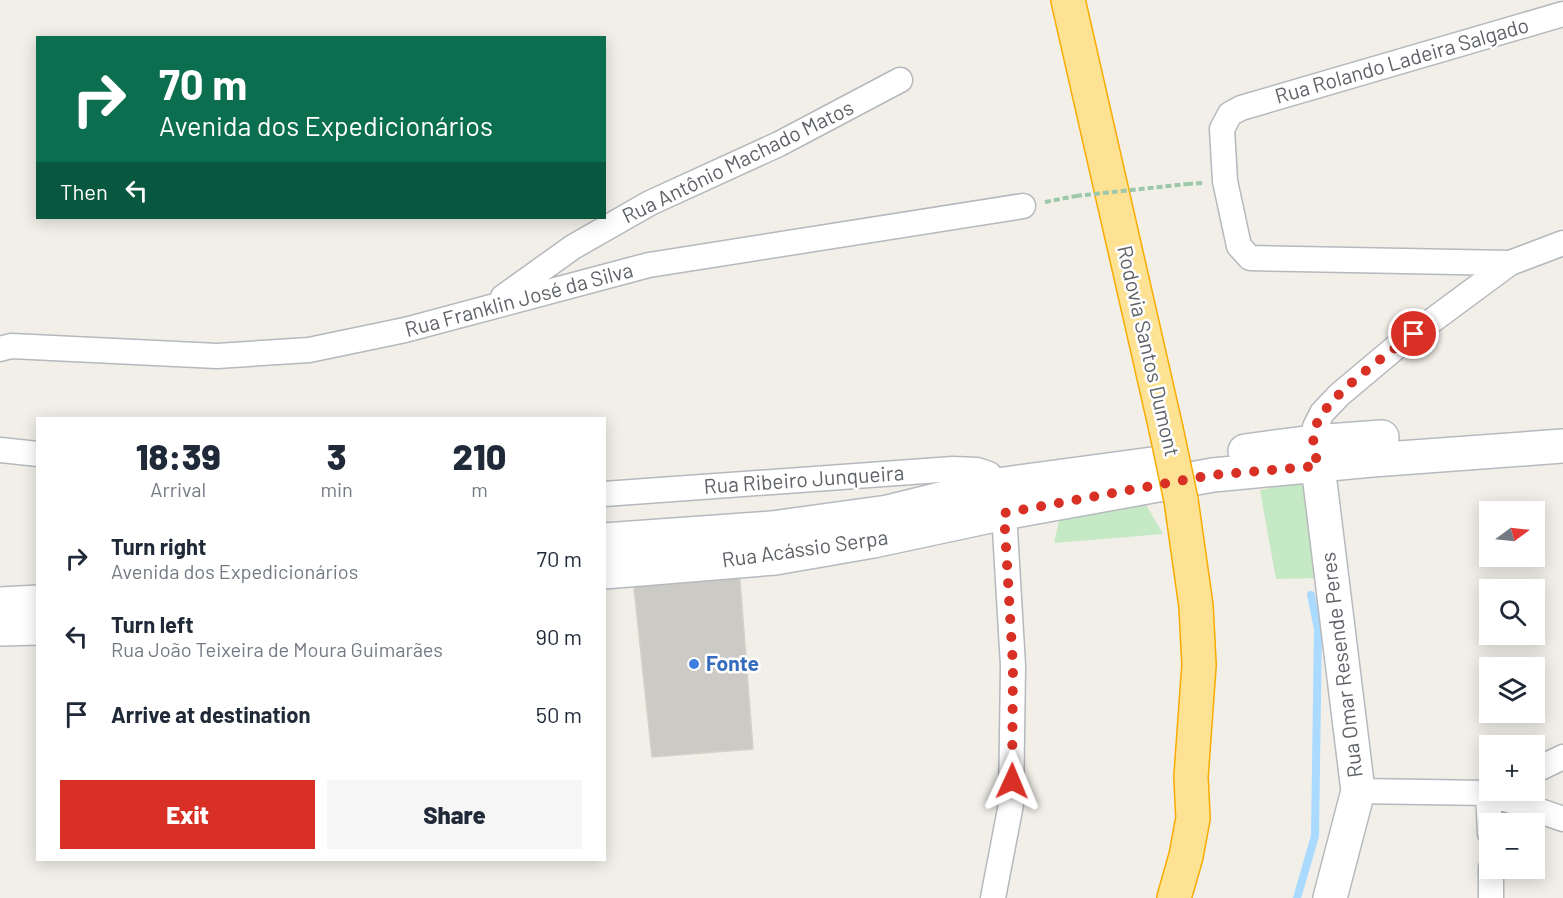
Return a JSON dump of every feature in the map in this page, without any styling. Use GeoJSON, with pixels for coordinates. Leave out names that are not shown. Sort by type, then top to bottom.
{"type":"FeatureCollection","features":[{"type":"Feature","properties":{"kind":"highway","name":"Rodovia Santos Dumont"},"geometry":{"type":"LineString","coordinates":[[1068,0],[1181,500],[1196,606],[1199,665],[1191,777],[1193,818],[1186,856],[1174,898]]}},
{"type":"Feature","properties":{"kind":"highway","name":"Rodovia Santos Dumont"},"geometry":{"type":"LineString","coordinates":[[1152,898],[1174,821],[1191,777]]}},
{"type":"Feature","properties":{"kind":"street","name":"Rua Rolando Ladeira Salgado"},"geometry":{"type":"LineString","coordinates":[[1510,263],[1250,258],[1239,246],[1225,181],[1222,129],[1230,114],[1241,108],[1563,14]]}},
{"type":"Feature","properties":{"kind":"street","name":"Rua Antônio Machado Matos"},"geometry":{"type":"LineString","coordinates":[[489,307],[573,248],[650,203],[778,144],[900,81]]}},
{"type":"Feature","properties":{"kind":"street","name":"Rua Franklin José da Silva"},"geometry":{"type":"LineString","coordinates":[[4,345],[218,356],[309,350],[405,330],[649,265],[1023,206]]}},
{"type":"Feature","properties":{"kind":"street"},"geometry":{"type":"LineString","coordinates":[[1315,454],[1315,428],[1322,413],[1339,395],[1395,348],[1510,263],[1563,243]]}},
{"type":"Feature","properties":{"kind":"street"},"geometry":{"type":"LineString","coordinates":[[993,898],[1011,804],[1013,666],[1001,499],[1212,475],[1315,454],[1563,423]]}},
{"type":"Feature","properties":{"kind":"street"},"geometry":{"type":"LineString","coordinates":[[1315,454],[1563,446]]}},
{"type":"Feature","properties":{"kind":"street"},"geometry":{"type":"LineString","coordinates":[[0,450],[36,454]]}},
{"type":"Feature","properties":{"kind":"street","name":"Rua Omar Resende Peres"},"geometry":{"type":"LineString","coordinates":[[1315,454],[1358,791],[1330,898]]}},
{"type":"Feature","properties":{"kind":"street","name":"Rua Ribeiro Junqueira"},"geometry":{"type":"LineString","coordinates":[[606,494],[953,469],[977,470],[989,474],[1001,499]]}},
{"type":"Feature","properties":{"kind":"street","name":"Rua Acássio Serpa"},"geometry":{"type":"LineString","coordinates":[[606,540],[772,528],[1001,499]]}},
{"type":"Feature","properties":{"kind":"street","name":"Rua Acássio Serpa"},"geometry":{"type":"LineString","coordinates":[[606,572],[775,558],[873,541],[1001,499]]}},
{"type":"Feature","properties":{"kind":"street"},"geometry":{"type":"LineString","coordinates":[[0,604],[36,602]]}},
{"type":"Feature","properties":{"kind":"street"},"geometry":{"type":"LineString","coordinates":[[0,629],[36,628]]}},
{"type":"Feature","properties":{"kind":"street"},"geometry":{"type":"LineString","coordinates":[[1545,766],[1563,757]]}},
{"type":"Feature","properties":{"kind":"street"},"geometry":{"type":"LineString","coordinates":[[1358,791],[1479,792]]}},
{"type":"Feature","properties":{"kind":"street"},"geometry":{"type":"LineString","coordinates":[[1515,801],[1563,819]]}},
{"type":"Feature","properties":{"kind":"street"},"geometry":{"type":"LineString","coordinates":[[1491,879],[1491,898]]}},
{"type":"Feature","properties":{"kind":"path"},"geometry":{"type":"LineString","coordinates":[[1023,206],[1076,196],[1187,184]]}},
{"type":"Feature","properties":{"kind":"green space"},"geometry":{"type":"Polygon","coordinates":[[[1302,482],[1321,578],[1276,579],[1260,490],[1302,482]]]}},
{"type":"Feature","properties":{"kind":"green space"},"geometry":{"type":"Polygon","coordinates":[[[1145,503],[1163,534],[1054,543],[1061,512],[1145,503]]]}},
{"type":"Feature","properties":{"kind":"building","name":"Fonte"},"geometry":{"type":"Polygon","coordinates":[[[739,567],[753,749],[652,757],[633,579],[739,567]]]}},
{"type":"Feature","properties":{"kind":"waterway"},"geometry":{"type":"LineString","coordinates":[[1297,898],[1315,836],[1318,629],[1311,595]]}},
{"type":"Feature","properties":{"kind":"place","name":"Fonte"},"geometry":{"type":"Point","coordinates":[694,664]}},
{"type":"Feature","properties":{"kind":"route"},"geometry":{"type":"LineString","coordinates":[[1012,781],[1013,666],[1004,513],[1212,475],[1318,466],[1312,442],[1322,413],[1339,395],[1414,334]]}}]}
